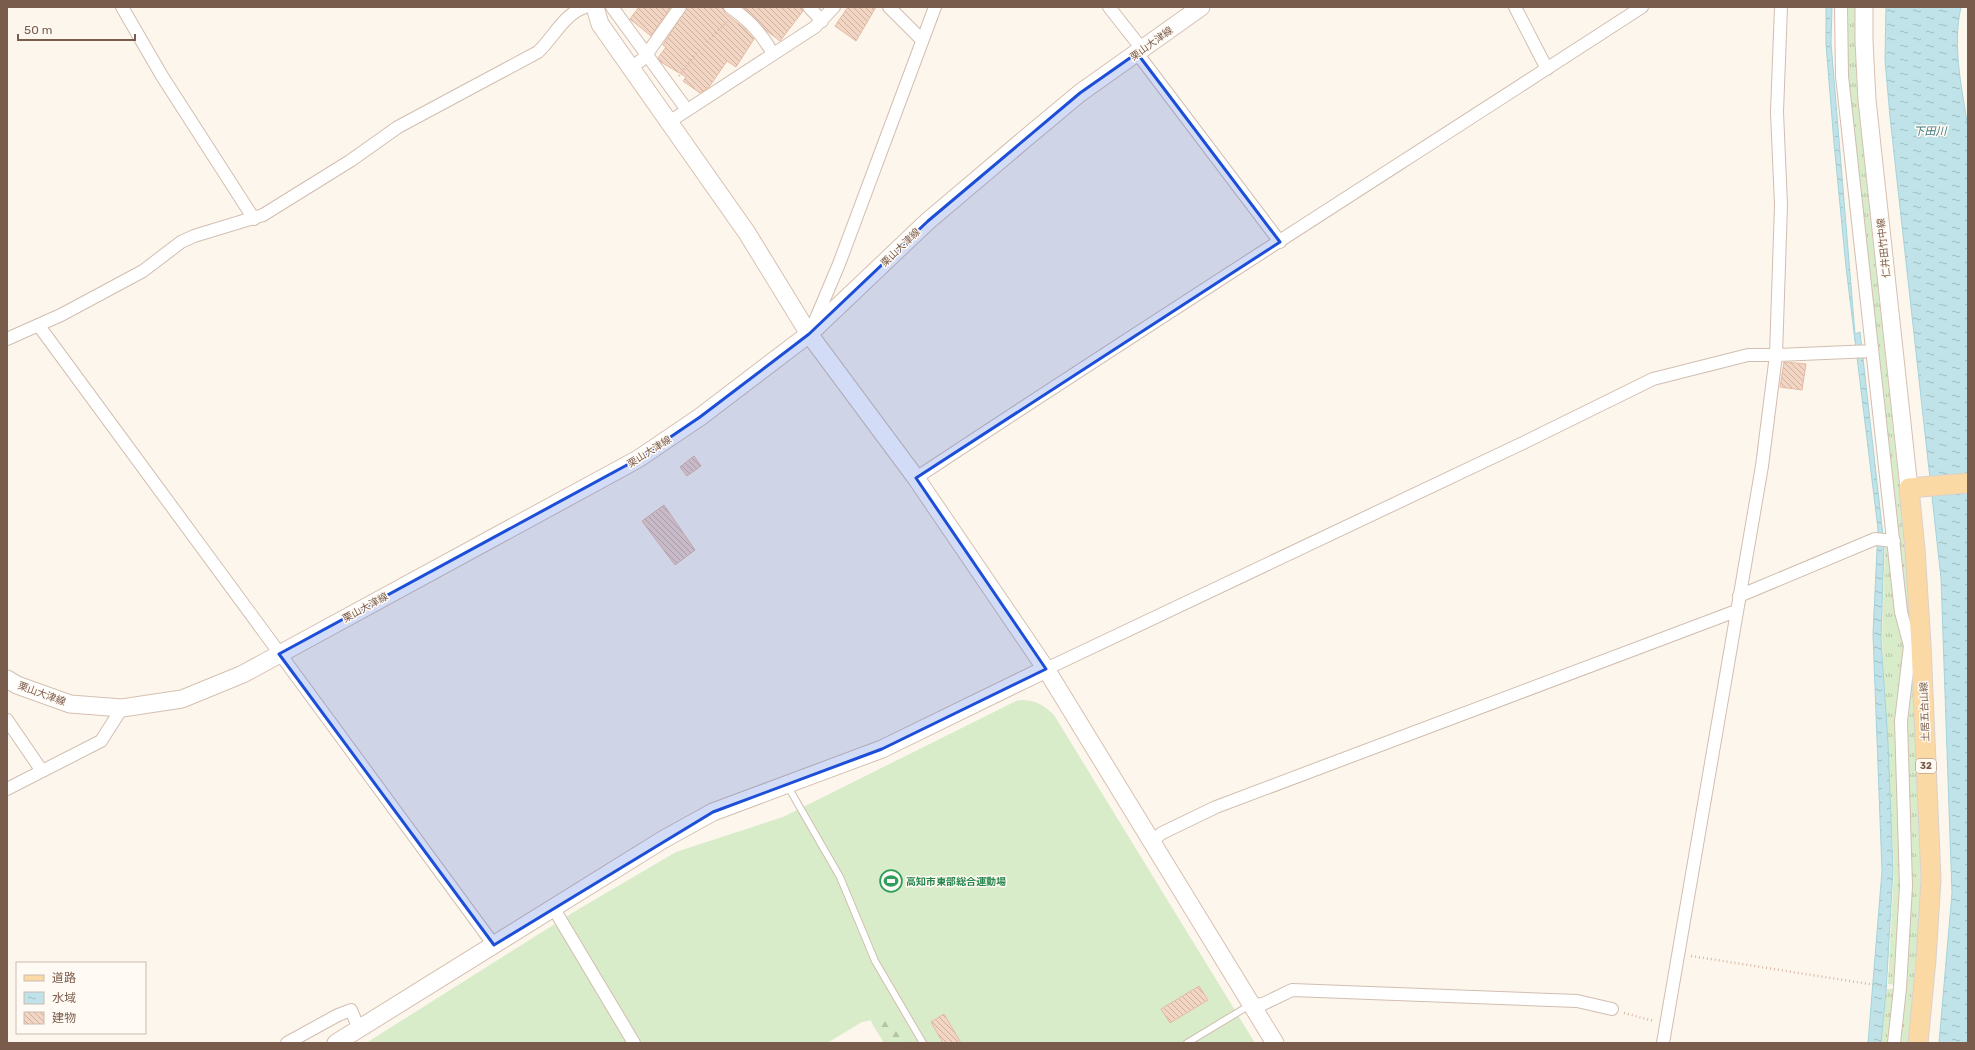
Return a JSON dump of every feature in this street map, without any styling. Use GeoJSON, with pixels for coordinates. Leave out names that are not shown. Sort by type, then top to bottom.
{"type":"FeatureCollection","features":[{"type":"Feature","properties":{"kind":"main road"},"geometry":{"type":"LineString","coordinates":[[1914,488],[1968,483]]}},
{"type":"Feature","properties":{"kind":"main road","name":"土居五台山線"},"geometry":{"type":"LineString","coordinates":[[1914,488],[1916,645],[1931,879],[1926,960],[1918,1043]]}},
{"type":"Feature","properties":{"kind":"street"},"geometry":{"type":"LineString","coordinates":[[122,7],[162,76],[254,219]]}},
{"type":"Feature","properties":{"kind":"street"},"geometry":{"type":"LineString","coordinates":[[7,339],[61,315],[143,271],[181,242],[194,236],[254,219],[263,215],[350,162],[398,127],[538,52],[550,41],[571,14],[585,7]]}},
{"type":"Feature","properties":{"kind":"street"},"geometry":{"type":"LineString","coordinates":[[595,7],[600,24],[747,233],[809,334],[916,478],[1046,669],[1152,841],[1261,1003],[1275,1043]]}},
{"type":"Feature","properties":{"kind":"street"},"geometry":{"type":"LineString","coordinates":[[612,7],[665,82],[673,89],[687,110]]}},
{"type":"Feature","properties":{"kind":"street"},"geometry":{"type":"LineString","coordinates":[[631,68],[646,55],[680,7]]}},
{"type":"Feature","properties":{"kind":"street"},"geometry":{"type":"LineString","coordinates":[[809,7],[822,21]]}},
{"type":"Feature","properties":{"kind":"street"},"geometry":{"type":"LineString","coordinates":[[669,122],[815,27],[834,7]]}},
{"type":"Feature","properties":{"kind":"street"},"geometry":{"type":"LineString","coordinates":[[889,7],[922,40]]}},
{"type":"Feature","properties":{"kind":"street"},"geometry":{"type":"LineString","coordinates":[[809,334],[839,264],[934,7]]}},
{"type":"Feature","properties":{"kind":"street"},"geometry":{"type":"LineString","coordinates":[[1109,7],[1280,242]]}},
{"type":"Feature","properties":{"kind":"street","name":"栗山大津線"},"geometry":{"type":"LineString","coordinates":[[7,679],[18,685],[70,704],[122,708],[182,698],[243,674],[638,459],[700,417],[809,334],[928,221],[1080,94],[1201,7]]}},
{"type":"Feature","properties":{"kind":"street"},"geometry":{"type":"LineString","coordinates":[[1515,7],[1547,69]]}},
{"type":"Feature","properties":{"kind":"street"},"geometry":{"type":"LineString","coordinates":[[916,478],[1149,324],[1280,242],[1642,7]]}},
{"type":"Feature","properties":{"kind":"street"},"geometry":{"type":"LineString","coordinates":[[1663,1043],[1762,466],[1776,355],[1781,205],[1777,112],[1781,7]]}},
{"type":"Feature","properties":{"kind":"street"},"geometry":{"type":"LineString","coordinates":[[1841,7],[1842,76],[1901,612],[1916,645],[1901,721],[1906,886],[1900,988],[1894,1043]]}},
{"type":"Feature","properties":{"kind":"street","name":"仁井田竹中線"},"geometry":{"type":"LineString","coordinates":[[1864,7],[1867,100],[1914,488]]}},
{"type":"Feature","properties":{"kind":"street"},"geometry":{"type":"LineString","coordinates":[[734,9],[743,15],[768,44],[773,54]]}},
{"type":"Feature","properties":{"kind":"street"},"geometry":{"type":"LineString","coordinates":[[39,326],[494,945]]}},
{"type":"Feature","properties":{"kind":"street"},"geometry":{"type":"LineString","coordinates":[[336,1043],[664,838],[713,812],[882,749],[1046,669],[1524,443],[1653,379],[1748,355],[1872,351]]}},
{"type":"Feature","properties":{"kind":"street"},"geometry":{"type":"LineString","coordinates":[[1739,596],[1875,539],[1894,541]]}},
{"type":"Feature","properties":{"kind":"street"},"geometry":{"type":"LineString","coordinates":[[1152,841],[1162,833],[1216,807],[1736,612]]}},
{"type":"Feature","properties":{"kind":"street"},"geometry":{"type":"LineString","coordinates":[[7,789],[101,741],[122,708]]}},
{"type":"Feature","properties":{"kind":"street"},"geometry":{"type":"LineString","coordinates":[[7,720],[42,771]]}},
{"type":"Feature","properties":{"kind":"street"},"geometry":{"type":"LineString","coordinates":[[554,908],[634,1043]]}},
{"type":"Feature","properties":{"kind":"street"},"geometry":{"type":"LineString","coordinates":[[1261,1003],[1292,990],[1578,1001],[1612,1009]]}},
{"type":"Feature","properties":{"kind":"street"},"geometry":{"type":"LineString","coordinates":[[287,1043],[338,1015],[352,1010],[359,1029]]}},
{"type":"Feature","properties":{"kind":"lane"},"geometry":{"type":"LineString","coordinates":[[787,785],[840,877],[875,960],[924,1043]]}},
{"type":"Feature","properties":{"kind":"lane"},"geometry":{"type":"LineString","coordinates":[[1187,1043],[1261,1003]]}},
{"type":"Feature","properties":{"kind":"path"},"geometry":{"type":"LineString","coordinates":[[673,89],[677,79],[699,49],[734,9]]}},
{"type":"Feature","properties":{"kind":"path"},"geometry":{"type":"LineString","coordinates":[[1677,955],[1870,983],[1870,985]]}},
{"type":"Feature","properties":{"kind":"path"},"geometry":{"type":"LineString","coordinates":[[1612,1009],[1666,1025]]}},
{"type":"Feature","properties":{"kind":"highlighted area"},"geometry":{"type":"Polygon","coordinates":[[[1137,53],[1280,242],[916,478],[1046,669],[882,749],[713,812],[494,945],[279,654],[638,459],[700,417],[809,334],[928,221],[1080,93],[1137,53]]]}},
{"type":"Feature","properties":{"kind":"green space"},"geometry":{"type":"Polygon","coordinates":[[[1846,7],[1855,7],[1857,90],[1906,547],[1912,637],[1905,615],[1889,441],[1886,441],[1848,92],[1846,7]]]}},
{"type":"Feature","properties":{"kind":"green space"},"geometry":{"type":"Polygon","coordinates":[[[1885,544],[1887,544],[1906,653],[1903,837],[1896,985],[1888,984],[1894,870],[1882,640],[1885,544]]]}},
{"type":"Feature","properties":{"kind":"green space"},"geometry":{"type":"Polygon","coordinates":[[[1913,653],[1921,845],[1920,910],[1908,1043],[1898,1043],[1903,724],[1913,653]]]}},
{"type":"Feature","properties":{"kind":"green space","name":"高知市東部総合運動場"},"geometry":{"type":"Polygon","coordinates":[[[1021,700],[1039,704],[1047,708],[1054,715],[1255,1043],[909,1043],[892,1016],[862,1022],[827,1043],[366,1043],[577,910],[676,852],[783,817],[1016,701],[1021,700]]]}},
{"type":"Feature","properties":{"kind":"green space"},"geometry":{"type":"Polygon","coordinates":[[[1887,989],[1894,989],[1891,1043],[1881,1043],[1887,989]]]}},
{"type":"Feature","properties":{"kind":"green space"},"geometry":{"type":"Polygon","coordinates":[[[857,991],[886,1000],[909,1043],[884,1043],[874,1027],[857,991]]]}},
{"type":"Feature","properties":{"kind":"water"},"geometry":{"type":"Polygon","coordinates":[[[1826,7],[1832,7],[1831,43],[1855,334],[1860,332],[1884,544],[1881,640],[1888,743],[1893,870],[1886,992],[1881,1043],[1868,1043],[1882,871],[1873,634],[1878,529],[1846,267],[1826,44],[1826,7]]]}},
{"type":"Feature","properties":{"kind":"water","name":"下田川"},"geometry":{"type":"Polygon","coordinates":[[[1886,7],[1961,7],[1957,37],[1959,68],[1968,128],[1968,1043],[1939,1043],[1952,893],[1941,578],[1890,117],[1885,60],[1886,7]]]}},
{"type":"Feature","properties":{"kind":"building"},"geometry":{"type":"Polygon","coordinates":[[[639,7],[671,7],[651,36],[630,19],[639,7]]]}},
{"type":"Feature","properties":{"kind":"building"},"geometry":{"type":"Polygon","coordinates":[[[687,7],[723,7],[725,13],[744,28],[754,39],[736,67],[727,61],[709,87],[700,93],[683,81],[686,77],[661,62],[658,58],[666,47],[663,45],[687,7]]]}},
{"type":"Feature","properties":{"kind":"building"},"geometry":{"type":"Polygon","coordinates":[[[743,7],[802,7],[803,11],[780,41],[767,31],[743,7]]]}},
{"type":"Feature","properties":{"kind":"building"},"geometry":{"type":"Polygon","coordinates":[[[848,7],[876,7],[856,41],[835,26],[848,7]]]}},
{"type":"Feature","properties":{"kind":"building"},"geometry":{"type":"Polygon","coordinates":[[[1784,362],[1806,364],[1802,390],[1780,387],[1784,362]]]}},
{"type":"Feature","properties":{"kind":"building"},"geometry":{"type":"Polygon","coordinates":[[[694,456],[701,466],[687,476],[680,467],[694,456]]]}},
{"type":"Feature","properties":{"kind":"building"},"geometry":{"type":"Polygon","coordinates":[[[664,505],[695,550],[675,565],[642,521],[664,505]]]}},
{"type":"Feature","properties":{"kind":"building"},"geometry":{"type":"Polygon","coordinates":[[[1199,986],[1208,1000],[1170,1023],[1161,1009],[1199,986]]]}},
{"type":"Feature","properties":{"kind":"building"},"geometry":{"type":"Polygon","coordinates":[[[944,1014],[961,1043],[943,1043],[931,1022],[944,1014]]]}},
{"type":"Feature","properties":{"kind":"place","name":"高知市東部総合運動場"},"geometry":{"type":"Point","coordinates":[891,881]}}]}
